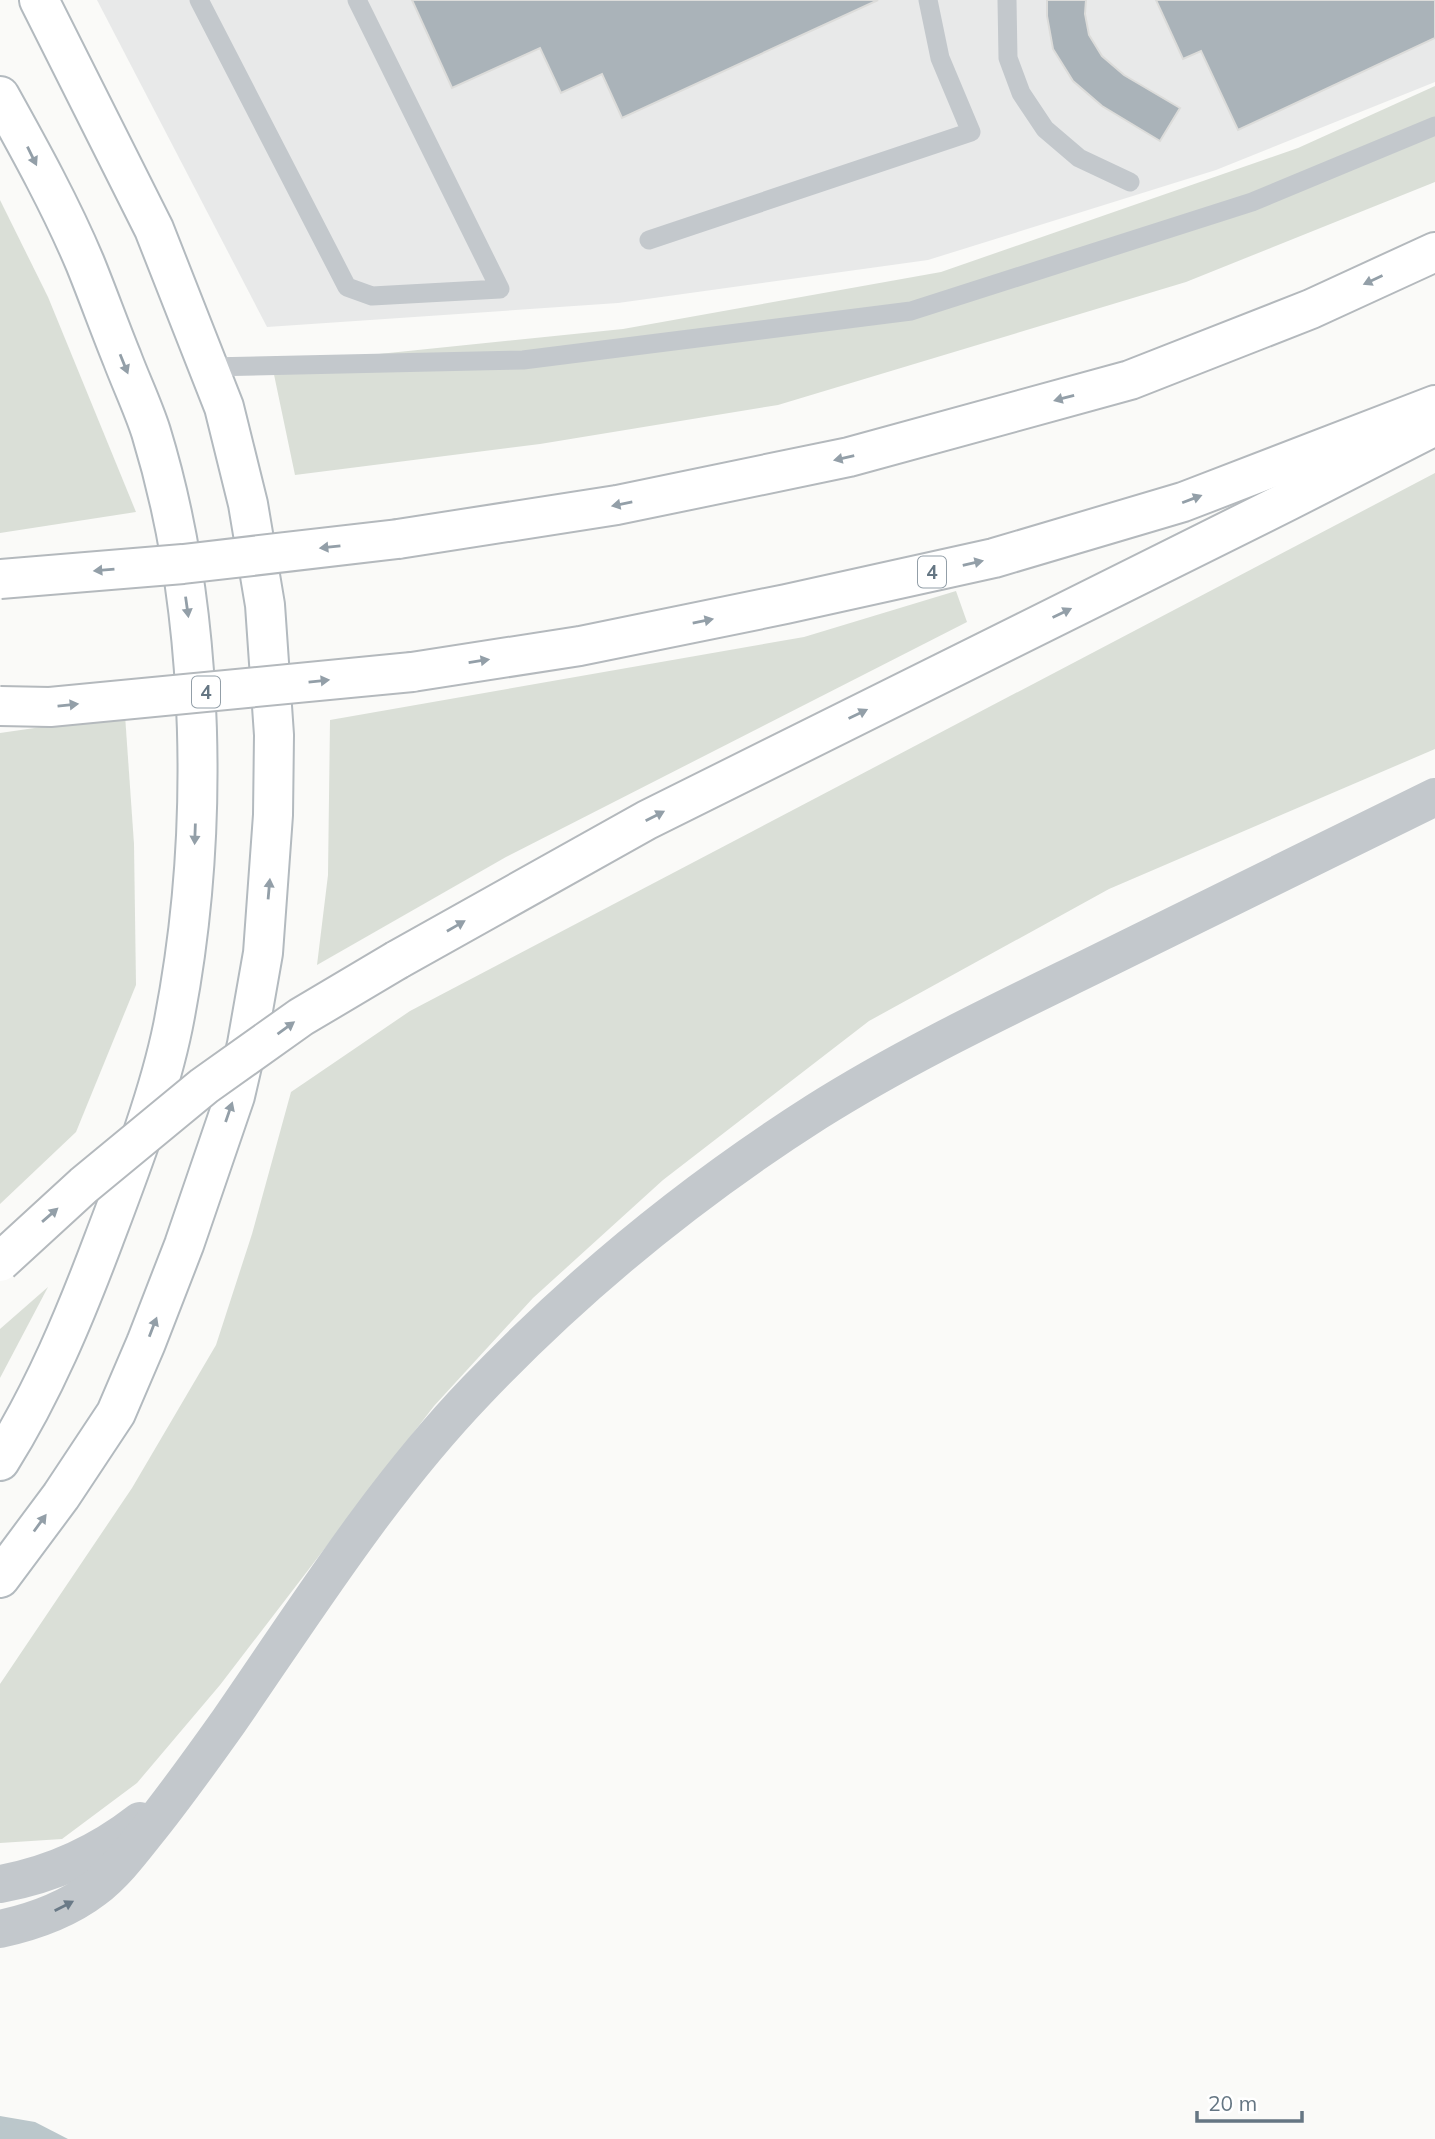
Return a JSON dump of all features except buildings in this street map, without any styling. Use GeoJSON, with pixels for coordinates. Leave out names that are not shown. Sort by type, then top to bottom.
{"type":"FeatureCollection","features":[{"type":"Feature","properties":{"kind":"main road"},"geometry":{"type":"LineString","coordinates":[[0,1578],[61,1496],[116,1413],[184,1245],[235,1096],[263,953],[272,815],[274,734],[265,605],[248,503],[224,407],[154,229],[40,1]]}},
{"type":"Feature","properties":{"kind":"main road"},"geometry":{"type":"LineString","coordinates":[[0,96],[84,261],[150,430],[173,520],[189,614],[197,736],[193,872],[187,943],[173,1027],[161,1074],[76,1313],[47,1379],[0,1461]]}},
{"type":"Feature","properties":{"kind":"main road"},"geometry":{"type":"LineString","coordinates":[[0,579],[183,564],[398,539],[617,505],[849,457],[1130,380],[1311,309],[1435,252]]}},
{"type":"Feature","properties":{"kind":"main road","name":"4"},"geometry":{"type":"LineString","coordinates":[[0,706],[50,707],[412,672],[580,646],[786,604],[994,558],[1183,502],[1435,405]]}},
{"type":"Feature","properties":{"kind":"main road"},"geometry":{"type":"LineString","coordinates":[[0,1262],[84,1185],[204,1086],[301,1017],[397,960],[647,820],[1435,426]]}},
{"type":"Feature","properties":{"kind":"street"},"geometry":{"type":"LineString","coordinates":[[0,1929],[22,1924],[60,1909],[94,1889],[125,1860],[180,1790],[398,1482],[462,1405],[522,1343],[591,1279],[661,1221],[740,1163],[820,1110],[915,1055],[1435,797]]}},
{"type":"Feature","properties":{"kind":"street"},"geometry":{"type":"LineString","coordinates":[[0,1884],[26,1880],[100,1848],[133,1827],[180,1790]]}},
{"type":"Feature","properties":{"kind":"lane"},"geometry":{"type":"LineString","coordinates":[[199,0],[347,287],[372,296],[500,289],[357,0]]}},
{"type":"Feature","properties":{"kind":"lane"},"geometry":{"type":"LineString","coordinates":[[649,240],[971,132],[940,58],[928,0]]}},
{"type":"Feature","properties":{"kind":"lane"},"geometry":{"type":"LineString","coordinates":[[1007,0],[1008,58],[1021,93],[1045,129],[1079,158],[1130,182]]}},
{"type":"Feature","properties":{"kind":"lane"},"geometry":{"type":"LineString","coordinates":[[208,367],[523,360],[911,311],[1252,202],[1435,126]]}},
{"type":"Feature","properties":{"kind":"shaded area"},"geometry":{"type":"Polygon","coordinates":[[[97,0],[1435,0],[1435,82],[1216,170],[928,260],[618,303],[267,327],[97,0]]]}},
{"type":"Feature","properties":{"kind":"shaded area"},"geometry":{"type":"Polygon","coordinates":[[[1435,86],[1435,182],[1186,282],[778,405],[540,444],[295,475],[272,365],[623,329],[941,272],[1298,148],[1435,86]]]}},
{"type":"Feature","properties":{"kind":"shaded area"},"geometry":{"type":"Polygon","coordinates":[[[0,200],[48,297],[136,512],[0,533],[0,200]]]}},
{"type":"Feature","properties":{"kind":"shaded area"},"geometry":{"type":"Polygon","coordinates":[[[1435,473],[1435,749],[1109,889],[869,1021],[663,1180],[533,1298],[434,1406],[220,1685],[137,1783],[62,1839],[0,1843],[0,1684],[132,1488],[216,1345],[252,1234],[291,1092],[410,1011],[1435,473]]]}},
{"type":"Feature","properties":{"kind":"shaded area"},"geometry":{"type":"Polygon","coordinates":[[[956,591],[967,622],[506,857],[317,965],[328,875],[330,720],[804,637],[956,591]]]}},
{"type":"Feature","properties":{"kind":"shaded area"},"geometry":{"type":"Polygon","coordinates":[[[125,715],[134,844],[136,985],[76,1132],[0,1204],[0,733],[125,715]]]}},
{"type":"Feature","properties":{"kind":"shaded area"},"geometry":{"type":"Polygon","coordinates":[[[48,1287],[0,1378],[0,1329],[48,1287]]]}},
{"type":"Feature","properties":{"kind":"shaded area"},"geometry":{"type":"Polygon","coordinates":[[[0,2116],[35,2122],[68,2139],[0,2139],[0,2116]]]}}]}
